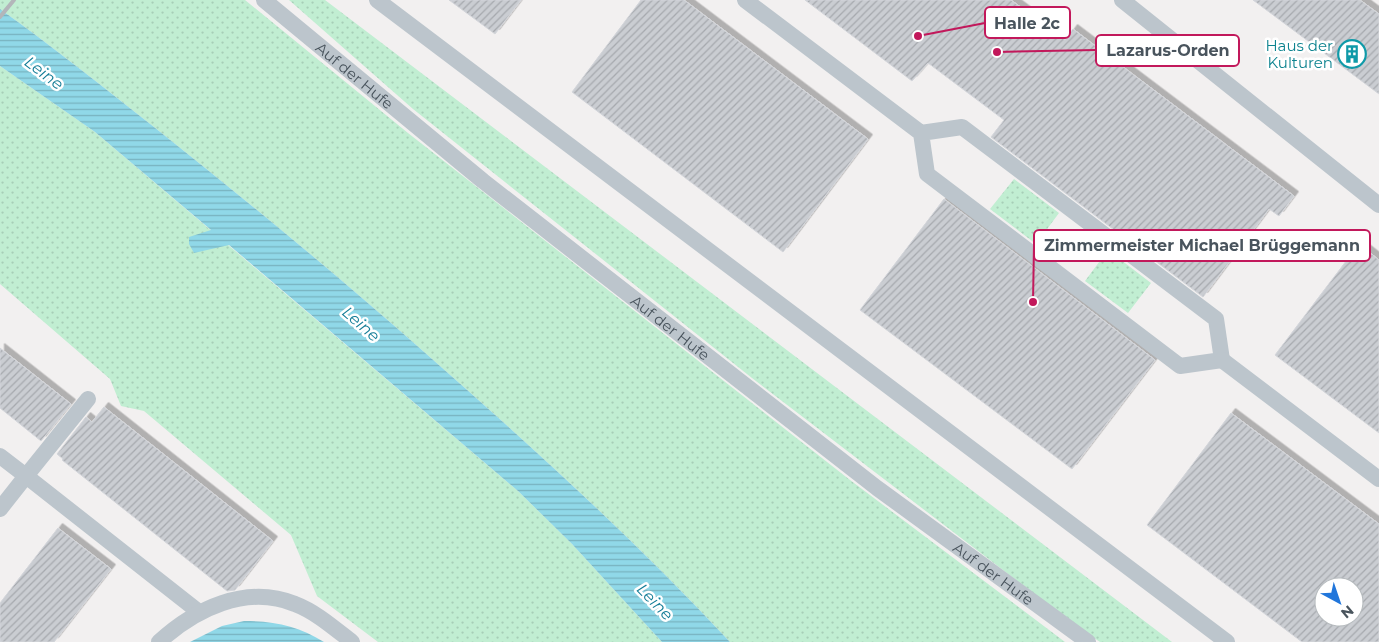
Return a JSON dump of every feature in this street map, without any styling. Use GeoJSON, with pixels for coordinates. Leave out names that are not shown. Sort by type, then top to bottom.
{"type":"FeatureCollection","features":[{"type":"Feature","properties":{"kind":"lane","name":"Auf der Hufe"},"geometry":{"type":"LineString","coordinates":[[264,0],[483,181],[877,488],[1088,642]]}},
{"type":"Feature","properties":{"kind":"lane"},"geometry":{"type":"LineString","coordinates":[[377,0],[1228,642]]}},
{"type":"Feature","properties":{"kind":"lane"},"geometry":{"type":"LineString","coordinates":[[745,0],[921,133],[927,174],[1172,360],[1180,366],[1222,360]]}},
{"type":"Feature","properties":{"kind":"lane"},"geometry":{"type":"LineString","coordinates":[[1122,0],[1379,205]]}},
{"type":"Feature","properties":{"kind":"lane"},"geometry":{"type":"LineString","coordinates":[[921,133],[962,127],[1216,319],[1222,360],[1379,479]]}},
{"type":"Feature","properties":{"kind":"lane"},"geometry":{"type":"LineString","coordinates":[[0,509],[88,399]]}},
{"type":"Feature","properties":{"kind":"lane"},"geometry":{"type":"LineString","coordinates":[[0,456],[199,612]]}},
{"type":"Feature","properties":{"kind":"lane"},"geometry":{"type":"LineString","coordinates":[[159,642],[180,622],[199,612],[236,600],[267,596],[295,604],[321,618],[352,642]]}},
{"type":"Feature","properties":{"kind":"green space"},"geometry":{"type":"Polygon","coordinates":[[[0,0],[245,0],[408,133],[850,480],[1065,642],[730,642],[619,529],[423,351],[223,182],[78,67],[0,9],[0,0]]]}},
{"type":"Feature","properties":{"kind":"green space"},"geometry":{"type":"Polygon","coordinates":[[[289,0],[325,0],[1172,642],[1100,642],[1076,626],[752,378],[413,109],[289,0]]]}},
{"type":"Feature","properties":{"kind":"green space"},"geometry":{"type":"Polygon","coordinates":[[[0,66],[95,132],[518,491],[572,544],[662,642],[378,642],[317,596],[291,535],[144,411],[121,406],[110,379],[0,284],[0,66]]]}},
{"type":"Feature","properties":{"kind":"green space"},"geometry":{"type":"Polygon","coordinates":[[[1014,179],[1059,213],[1036,244],[990,209],[1014,179]]]}},
{"type":"Feature","properties":{"kind":"green space"},"geometry":{"type":"Polygon","coordinates":[[[1108,250],[1151,283],[1128,313],[1085,281],[1108,250]]]}},
{"type":"Feature","properties":{"kind":"water","name":"Leine"},"geometry":{"type":"Polygon","coordinates":[[[0,9],[78,67],[188,154],[390,322],[502,421],[619,529],[730,642],[662,642],[572,544],[518,491],[229,245],[194,253],[189,244],[189,237],[211,230],[95,132],[0,66],[0,9]]]}},
{"type":"Feature","properties":{"kind":"water"},"geometry":{"type":"Polygon","coordinates":[[[244,621],[266,622],[296,628],[324,642],[190,642],[222,626],[244,621]]]}},
{"type":"Feature","properties":{"kind":"building"},"geometry":{"type":"Polygon","coordinates":[[[449,0],[521,0],[495,34],[449,0]]]}},
{"type":"Feature","properties":{"kind":"building"},"geometry":{"type":"Polygon","coordinates":[[[641,0],[684,0],[868,139],[783,252],[572,92],[641,0]]]}},
{"type":"Feature","properties":{"kind":"building"},"geometry":{"type":"Polygon","coordinates":[[[805,0],[1011,0],[1065,40],[1073,29],[1294,196],[1279,216],[1269,209],[1203,297],[991,137],[1004,120],[928,63],[912,81],[805,0]]]}},
{"type":"Feature","properties":{"kind":"building","name":"Haus der Kulturen"},"geometry":{"type":"Polygon","coordinates":[[[1253,0],[1360,0],[1379,14],[1379,94],[1253,0]]]}},
{"type":"Feature","properties":{"kind":"building"},"geometry":{"type":"Polygon","coordinates":[[[944,199],[1155,360],[1072,469],[860,310],[944,199]]]}},
{"type":"Feature","properties":{"kind":"building"},"geometry":{"type":"Polygon","coordinates":[[[1359,244],[1379,260],[1379,433],[1275,355],[1359,244]]]}},
{"type":"Feature","properties":{"kind":"building"},"geometry":{"type":"Polygon","coordinates":[[[0,348],[71,404],[41,441],[0,408],[0,348]]]}},
{"type":"Feature","properties":{"kind":"building"},"geometry":{"type":"Polygon","coordinates":[[[104,407],[273,541],[235,590],[227,591],[62,460],[57,454],[86,417],[92,422],[104,407]]]}},
{"type":"Feature","properties":{"kind":"building"},"geometry":{"type":"Polygon","coordinates":[[[1231,413],[1379,524],[1379,642],[1302,642],[1147,525],[1231,413]]]}},
{"type":"Feature","properties":{"kind":"building"},"geometry":{"type":"Polygon","coordinates":[[[58,528],[111,569],[54,642],[0,642],[0,603],[58,528]]]}},
{"type":"Feature","properties":{"kind":"railway"},"geometry":{"type":"LineString","coordinates":[[0,17],[14,0]]}},
{"type":"Feature","properties":{"kind":"place","name":"Halle 2c"},"geometry":{"type":"Point","coordinates":[918,36]}},
{"type":"Feature","properties":{"kind":"place","name":"Lazarus-Orden"},"geometry":{"type":"Point","coordinates":[997,52]}},
{"type":"Feature","properties":{"kind":"place","name":"Haus der Kulturen"},"geometry":{"type":"Point","coordinates":[1352,54]}},
{"type":"Feature","properties":{"kind":"place","name":"Zimmermeister Michael Brüggemann"},"geometry":{"type":"Point","coordinates":[1033,302]}}]}
